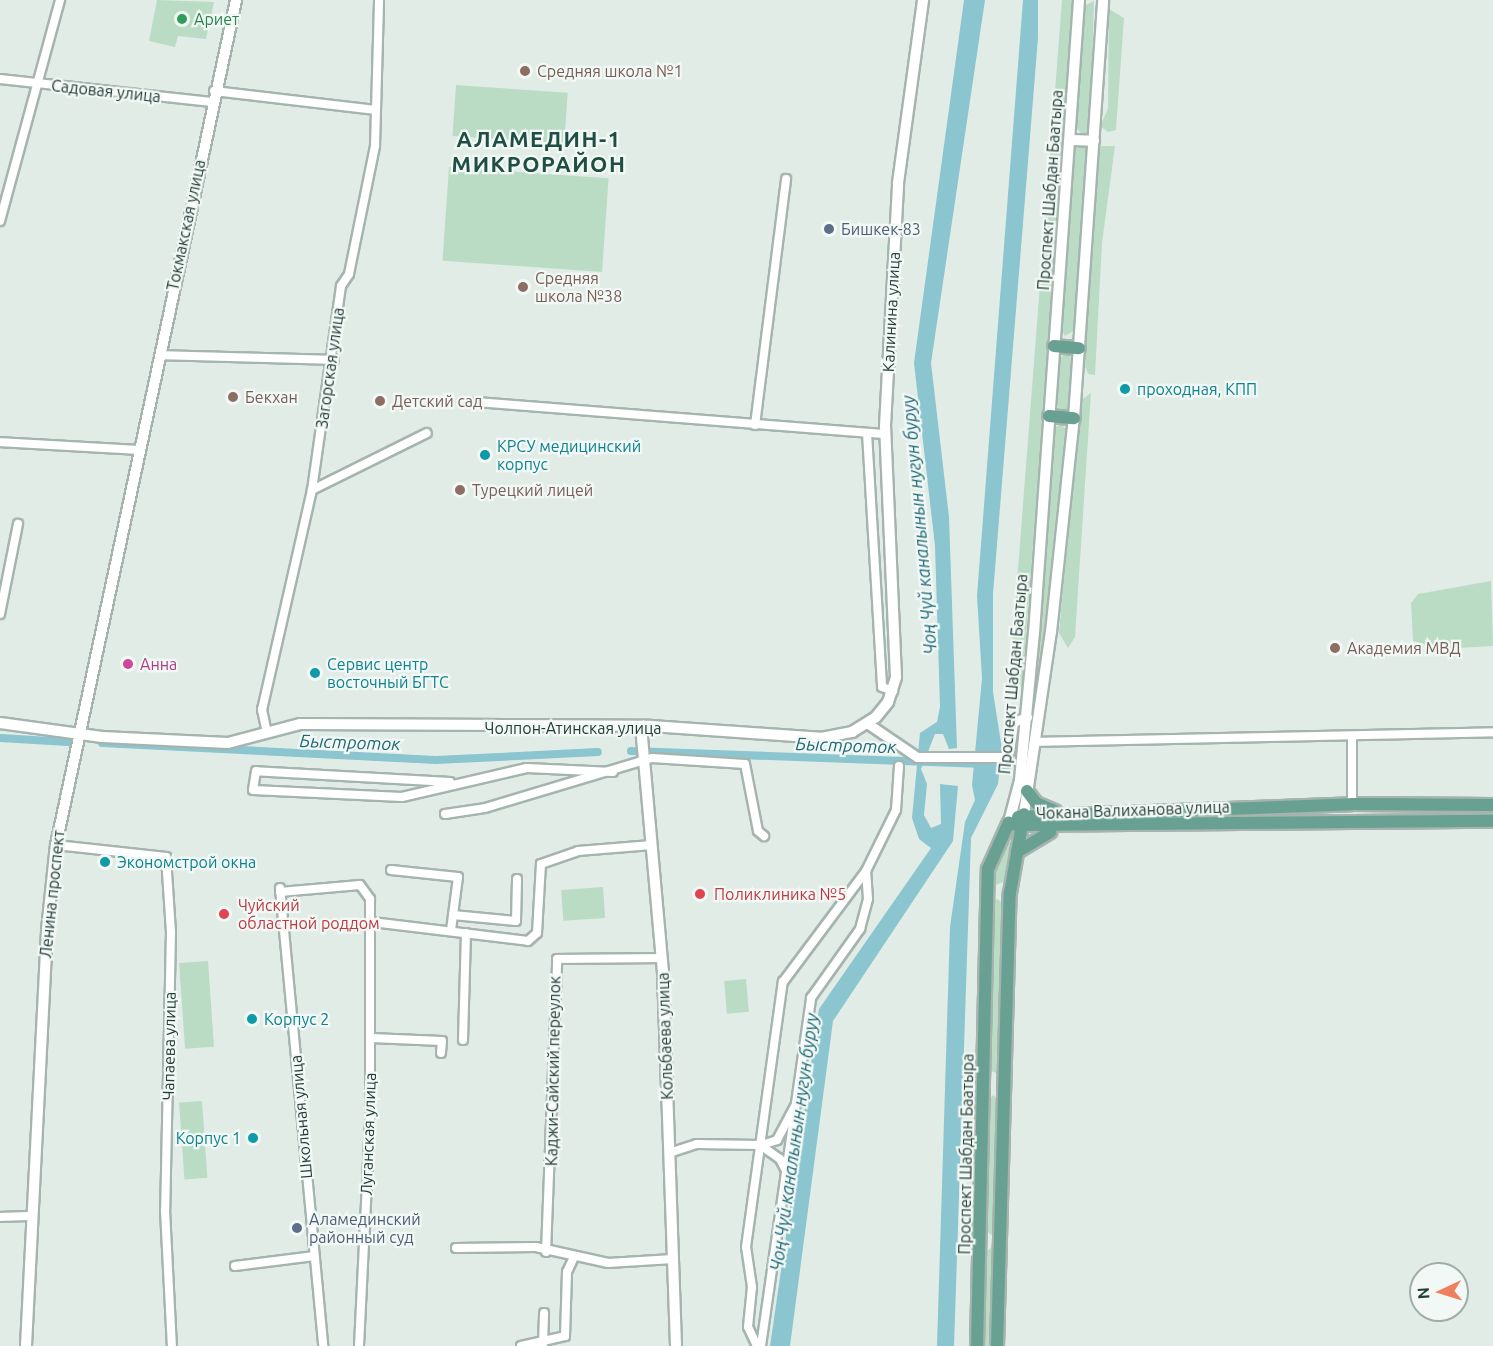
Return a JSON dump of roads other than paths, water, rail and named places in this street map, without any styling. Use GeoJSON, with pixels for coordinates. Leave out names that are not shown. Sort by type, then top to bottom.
{"type":"FeatureCollection","features":[{"type":"Feature","properties":{"kind":"main road","name":"Токмакская улица"},"geometry":{"type":"LineString","coordinates":[[140,450],[214,91],[236,0]]}},
{"type":"Feature","properties":{"kind":"main road","name":"Калинина улица"},"geometry":{"type":"LineString","coordinates":[[893,691],[886,434],[898,183],[922,0]]}},
{"type":"Feature","properties":{"kind":"main road","name":"Проспект Шабдан Баатыра"},"geometry":{"type":"LineString","coordinates":[[977,1346],[987,893],[999,837],[1009,822],[1027,717],[1071,140],[1079,0]]}},
{"type":"Feature","properties":{"kind":"main road","name":"Проспект Шабдан Баатыра"},"geometry":{"type":"LineString","coordinates":[[997,1346],[1010,894],[1034,742],[1074,418],[1103,0]]}},
{"type":"Feature","properties":{"kind":"main road"},"geometry":{"type":"LineString","coordinates":[[1071,140],[1094,141]]}},
{"type":"Feature","properties":{"kind":"main road"},"geometry":{"type":"LineString","coordinates":[[1054,346],[1079,348]]}},
{"type":"Feature","properties":{"kind":"main road"},"geometry":{"type":"LineString","coordinates":[[1049,416],[1074,418]]}},
{"type":"Feature","properties":{"kind":"main road","name":"Ленина проспект"},"geometry":{"type":"LineString","coordinates":[[26,1346],[56,844],[78,731],[140,450]]}},
{"type":"Feature","properties":{"kind":"main road"},"geometry":{"type":"LineString","coordinates":[[867,723],[893,691]]}},
{"type":"Feature","properties":{"kind":"main road"},"geometry":{"type":"LineString","coordinates":[[0,723],[78,731]]}},
{"type":"Feature","properties":{"kind":"main road","name":"Чолпон-Атинская улица"},"geometry":{"type":"LineString","coordinates":[[78,731],[220,742],[267,734],[300,724],[641,726],[821,738],[867,723]]}},
{"type":"Feature","properties":{"kind":"main road","name":"Кольбаева улица"},"geometry":{"type":"LineString","coordinates":[[641,726],[641,759],[652,845],[662,958],[676,1346]]}},
{"type":"Feature","properties":{"kind":"main road"},"geometry":{"type":"LineString","coordinates":[[1027,791],[1041,807],[1062,813]]}},
{"type":"Feature","properties":{"kind":"main road","name":"Чокана Валиханова улица"},"geometry":{"type":"LineString","coordinates":[[1009,822],[1024,814],[1352,804],[1493,805]]}},
{"type":"Feature","properties":{"kind":"main road","name":"Чокана Валиханова улица"},"geometry":{"type":"LineString","coordinates":[[1009,822],[1022,829],[1493,821]]}},
{"type":"Feature","properties":{"kind":"main road"},"geometry":{"type":"LineString","coordinates":[[999,837],[1011,837],[1016,853],[1032,839],[1062,828]]}},
{"type":"Feature","properties":{"kind":"main road"},"geometry":{"type":"LineString","coordinates":[[987,893],[1010,894]]}},
{"type":"Feature","properties":{"kind":"main road"},"geometry":{"type":"LineString","coordinates":[[984,1086],[1004,1087]]}},
{"type":"Feature","properties":{"kind":"main road"},"geometry":{"type":"LineString","coordinates":[[980,1242],[1000,1242]]}},
{"type":"Feature","properties":{"kind":"street"},"geometry":{"type":"LineString","coordinates":[[0,221],[35,83],[60,0]]}},
{"type":"Feature","properties":{"kind":"street","name":"Загорская улица"},"geometry":{"type":"LineString","coordinates":[[267,734],[262,710],[312,490],[334,360],[341,286],[348,274],[375,146],[379,0]]}},
{"type":"Feature","properties":{"kind":"street","name":"Садовая улица"},"geometry":{"type":"LineString","coordinates":[[0,79],[212,102]]}},
{"type":"Feature","properties":{"kind":"street"},"geometry":{"type":"LineString","coordinates":[[214,91],[376,110]]}},
{"type":"Feature","properties":{"kind":"street"},"geometry":{"type":"LineString","coordinates":[[755,425],[786,180]]}},
{"type":"Feature","properties":{"kind":"street"},"geometry":{"type":"LineString","coordinates":[[160,355],[334,360]]}},
{"type":"Feature","properties":{"kind":"street"},"geometry":{"type":"LineString","coordinates":[[477,402],[886,434]]}},
{"type":"Feature","properties":{"kind":"street"},"geometry":{"type":"LineString","coordinates":[[867,432],[882,687],[893,691]]}},
{"type":"Feature","properties":{"kind":"street"},"geometry":{"type":"LineString","coordinates":[[312,490],[427,433]]}},
{"type":"Feature","properties":{"kind":"street"},"geometry":{"type":"LineString","coordinates":[[0,442],[140,450]]}},
{"type":"Feature","properties":{"kind":"street"},"geometry":{"type":"LineString","coordinates":[[0,614],[18,524]]}},
{"type":"Feature","properties":{"kind":"street"},"geometry":{"type":"LineString","coordinates":[[867,723],[917,757],[1003,757],[1010,750],[1012,722],[1027,717]]}},
{"type":"Feature","properties":{"kind":"street"},"geometry":{"type":"LineString","coordinates":[[1034,742],[1352,737],[1493,732]]}},
{"type":"Feature","properties":{"kind":"street"},"geometry":{"type":"LineString","coordinates":[[1352,737],[1352,804]]}},
{"type":"Feature","properties":{"kind":"street"},"geometry":{"type":"LineString","coordinates":[[445,814],[613,772],[641,759],[745,764],[758,831],[764,836]]}},
{"type":"Feature","properties":{"kind":"street"},"geometry":{"type":"LineString","coordinates":[[759,1346],[748,1327],[752,1287],[746,1247],[783,982],[866,871],[891,826],[899,766]]}},
{"type":"Feature","properties":{"kind":"street"},"geometry":{"type":"LineString","coordinates":[[450,782],[255,771],[253,790],[402,797],[450,782],[527,768],[613,772]]}},
{"type":"Feature","properties":{"kind":"street","name":"Чапаева улица"},"geometry":{"type":"LineString","coordinates":[[56,844],[166,857],[171,933],[165,1210],[172,1346]]}},
{"type":"Feature","properties":{"kind":"street"},"geometry":{"type":"LineString","coordinates":[[372,922],[534,940],[542,864],[578,851],[652,845]]}},
{"type":"Feature","properties":{"kind":"street"},"geometry":{"type":"LineString","coordinates":[[391,870],[458,877],[451,930]]}},
{"type":"Feature","properties":{"kind":"street"},"geometry":{"type":"LineString","coordinates":[[759,1346],[798,1100],[811,998],[860,929],[868,899],[866,871]]}},
{"type":"Feature","properties":{"kind":"street"},"geometry":{"type":"LineString","coordinates":[[453,915],[516,921],[517,879]]}},
{"type":"Feature","properties":{"kind":"street","name":"Луганская улица"},"geometry":{"type":"LineString","coordinates":[[280,890],[360,885],[370,899],[372,922],[371,1038],[359,1346]]}},
{"type":"Feature","properties":{"kind":"street","name":"Школьная улица"},"geometry":{"type":"LineString","coordinates":[[280,890],[323,1346]]}},
{"type":"Feature","properties":{"kind":"street"},"geometry":{"type":"LineString","coordinates":[[463,1040],[466,933]]}},
{"type":"Feature","properties":{"kind":"street","name":"Каджи-Сайский переулок"},"geometry":{"type":"LineString","coordinates":[[546,1252],[557,959],[662,958]]}},
{"type":"Feature","properties":{"kind":"street"},"geometry":{"type":"LineString","coordinates":[[371,1038],[442,1041],[441,1053]]}},
{"type":"Feature","properties":{"kind":"street"},"geometry":{"type":"LineString","coordinates":[[669,1153],[697,1144],[760,1145],[777,1140],[798,1100]]}},
{"type":"Feature","properties":{"kind":"street"},"geometry":{"type":"LineString","coordinates":[[760,1145],[780,1159],[787,1173]]}},
{"type":"Feature","properties":{"kind":"street"},"geometry":{"type":"LineString","coordinates":[[0,1217],[33,1216]]}},
{"type":"Feature","properties":{"kind":"street"},"geometry":{"type":"LineString","coordinates":[[456,1248],[546,1252],[608,1263],[673,1259]]}},
{"type":"Feature","properties":{"kind":"street"},"geometry":{"type":"LineString","coordinates":[[235,1266],[314,1256]]}},
{"type":"Feature","properties":{"kind":"street"},"geometry":{"type":"LineString","coordinates":[[521,1346],[559,1341],[566,1333],[567,1272],[574,1257]]}},
{"type":"Feature","properties":{"kind":"street"},"geometry":{"type":"LineString","coordinates":[[543,1344],[544,1312]]}},
{"type":"Feature","properties":{"kind":"water"},"geometry":{"type":"Polygon","coordinates":[[[964,0],[985,0],[931,363],[949,517],[957,748],[949,749],[943,734],[935,734],[921,769],[927,784],[924,815],[931,828],[941,824],[940,784],[958,786],[953,841],[833,1021],[790,1346],[770,1346],[819,1009],[931,848],[919,839],[912,818],[920,733],[937,722],[940,707],[935,546],[914,363],[964,0]]]}},
{"type":"Feature","properties":{"kind":"water"},"geometry":{"type":"Polygon","coordinates":[[[1023,0],[1038,0],[1038,38],[993,594],[993,692],[1002,749],[998,784],[971,838],[954,1346],[937,1346],[950,927],[965,822],[975,800],[972,785],[982,678],[977,596],[1023,0]]]}},
{"type":"Feature","properties":{"kind":"waterway","name":"Быстроток"},"geometry":{"type":"LineString","coordinates":[[0,738],[68,742]]}},
{"type":"Feature","properties":{"kind":"waterway","name":"Быстроток"},"geometry":{"type":"LineString","coordinates":[[102,743],[436,760],[598,752]]}},
{"type":"Feature","properties":{"kind":"waterway","name":"Быстроток"},"geometry":{"type":"LineString","coordinates":[[631,751],[1010,765]]}},
{"type":"Feature","properties":{"kind":"waterway","name":"Чоң Чүй каналынын нугун буруу"},"geometry":{"type":"LineString","coordinates":[[916,763],[920,767]]}},
{"type":"Feature","properties":{"kind":"place","name":"Ариет"},"geometry":{"type":"Point","coordinates":[182,19]}},
{"type":"Feature","properties":{"kind":"place","name":"Средняя школа №1"},"geometry":{"type":"Point","coordinates":[525,71]}},
{"type":"Feature","properties":{"kind":"place","name":"Бишкек-83"},"geometry":{"type":"Point","coordinates":[829,229]}},
{"type":"Feature","properties":{"kind":"place","name":"Средняя школа №38"},"geometry":{"type":"Point","coordinates":[523,287]}},
{"type":"Feature","properties":{"kind":"place","name":"проходная, КПП"},"geometry":{"type":"Point","coordinates":[1125,389]}},
{"type":"Feature","properties":{"kind":"place","name":"Бекхан"},"geometry":{"type":"Point","coordinates":[233,397]}},
{"type":"Feature","properties":{"kind":"place","name":"Детский сад"},"geometry":{"type":"Point","coordinates":[380,401]}},
{"type":"Feature","properties":{"kind":"place","name":"КРСУ медицинский корпус"},"geometry":{"type":"Point","coordinates":[485,455]}},
{"type":"Feature","properties":{"kind":"place","name":"Турецкий лицей"},"geometry":{"type":"Point","coordinates":[460,490]}},
{"type":"Feature","properties":{"kind":"place","name":"Академия МВД"},"geometry":{"type":"Point","coordinates":[1335,648]}},
{"type":"Feature","properties":{"kind":"place","name":"Анна"},"geometry":{"type":"Point","coordinates":[128,664]}},
{"type":"Feature","properties":{"kind":"place","name":"Сервис центр восточный БГТС"},"geometry":{"type":"Point","coordinates":[315,673]}},
{"type":"Feature","properties":{"kind":"place","name":"Экономстрой окна"},"geometry":{"type":"Point","coordinates":[105,862]}},
{"type":"Feature","properties":{"kind":"place","name":"Поликлиника №5"},"geometry":{"type":"Point","coordinates":[700,894]}},
{"type":"Feature","properties":{"kind":"place","name":"Чуйский областной роддом"},"geometry":{"type":"Point","coordinates":[224,914]}},
{"type":"Feature","properties":{"kind":"place","name":"Корпус 2"},"geometry":{"type":"Point","coordinates":[252,1019]}},
{"type":"Feature","properties":{"kind":"place","name":"Корпус 1"},"geometry":{"type":"Point","coordinates":[253,1138]}},
{"type":"Feature","properties":{"kind":"place","name":"Аламединский районный суд"},"geometry":{"type":"Point","coordinates":[297,1228]}},
{"type":"Feature","properties":{"kind":"district","name":"АЛАМЕДИН-1 МИКРОРАЙОН"},"geometry":{"type":"Point","coordinates":[539,150]}}]}
